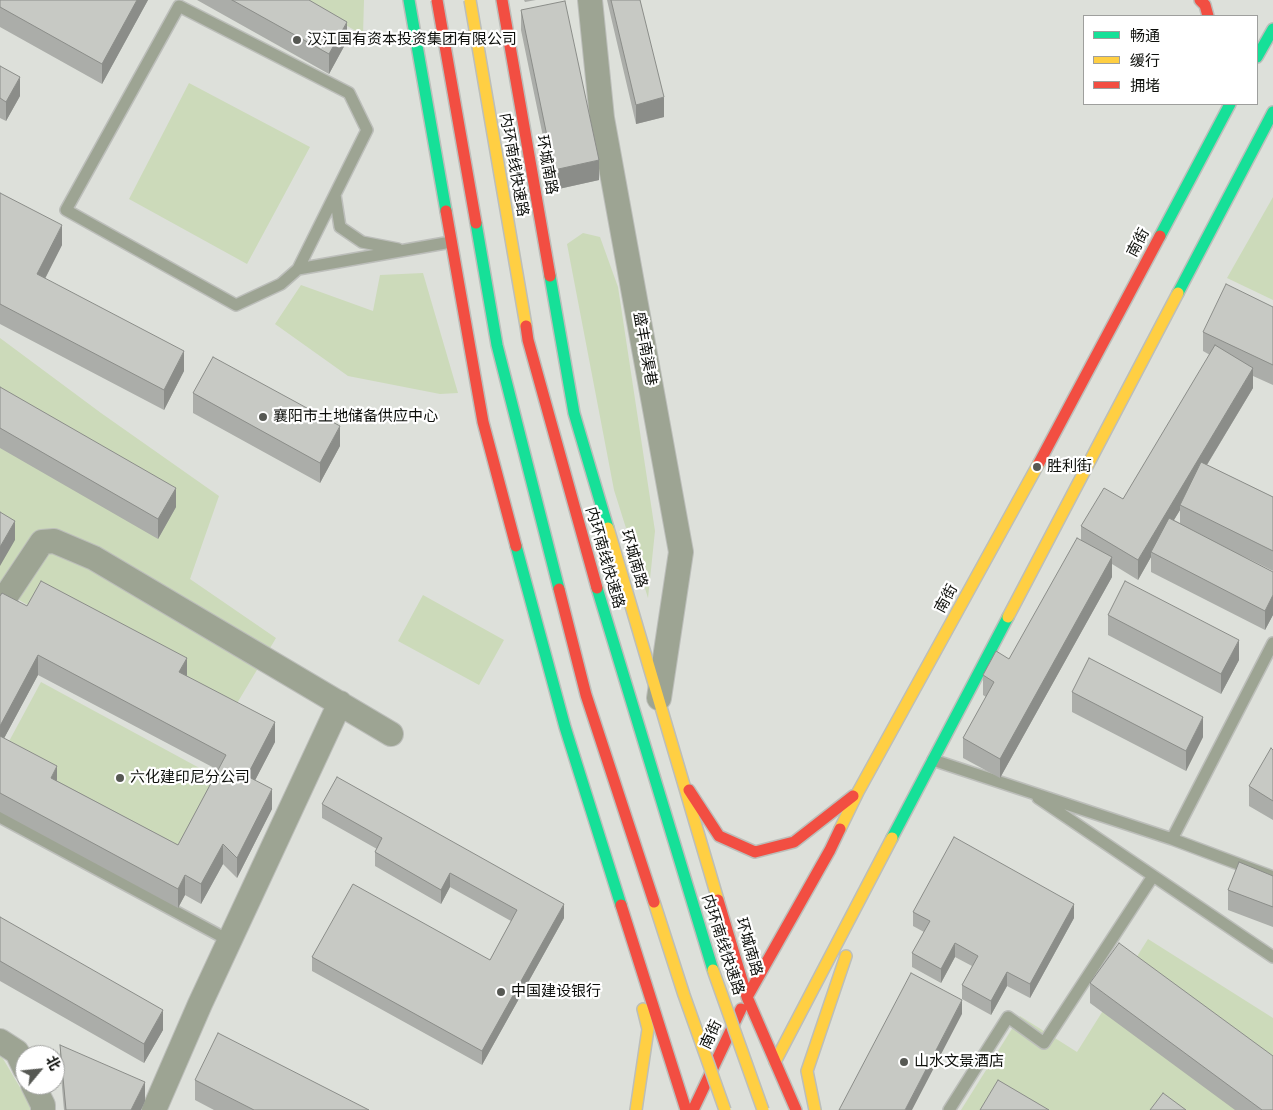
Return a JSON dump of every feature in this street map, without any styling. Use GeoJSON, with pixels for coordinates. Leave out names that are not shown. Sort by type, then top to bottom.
{"type":"FeatureCollection","features":[{"type":"Feature","properties":{"kind":"main road"},"geometry":{"type":"LineString","coordinates":[[409,0],[483,422],[565,727],[686,1110]]}},
{"type":"Feature","properties":{"kind":"main road"},"geometry":{"type":"LineString","coordinates":[[437,0],[497,345],[586,695],[684,995],[725,1110]]}},
{"type":"Feature","properties":{"kind":"main road","name":"内环南线快速路"},"geometry":{"type":"LineString","coordinates":[[470,0],[528,340],[617,656],[715,975],[763,1110]]}},
{"type":"Feature","properties":{"kind":"main road","name":"环城南路"},"geometry":{"type":"LineString","coordinates":[[502,0],[574,413],[747,997],[796,1110]]}},
{"type":"Feature","properties":{"kind":"main road"},"geometry":{"type":"LineString","coordinates":[[1200,0],[1205,5],[1208,15]]}},
{"type":"Feature","properties":{"kind":"main road"},"geometry":{"type":"LineString","coordinates":[[1258,55],[1273,28]]}},
{"type":"Feature","properties":{"kind":"main road","name":"南街"},"geometry":{"type":"LineString","coordinates":[[693,1110],[747,997],[830,850],[858,792],[1037,467],[1227,106]]}},
{"type":"Feature","properties":{"kind":"main road"},"geometry":{"type":"LineString","coordinates":[[750,1110],[1273,112]]}},
{"type":"Feature","properties":{"kind":"main road"},"geometry":{"type":"LineString","coordinates":[[1230,193],[1261,162]]}},
{"type":"Feature","properties":{"kind":"main road"},"geometry":{"type":"LineString","coordinates":[[684,783],[719,836],[754,852],[794,842],[858,792]]}},
{"type":"Feature","properties":{"kind":"main road"},"geometry":{"type":"LineString","coordinates":[[815,1110],[807,1071],[874,874]]}},
{"type":"Feature","properties":{"kind":"main road"},"geometry":{"type":"LineString","coordinates":[[612,876],[648,1029],[636,1110]]}},
{"type":"Feature","properties":{"kind":"street","name":"盛丰南渠巷"},"geometry":{"type":"LineString","coordinates":[[590,0],[602,118],[681,552],[659,698]]}},
{"type":"Feature","properties":{"kind":"street"},"geometry":{"type":"LineString","coordinates":[[0,605],[42,542],[54,541],[94,558],[391,734]]}},
{"type":"Feature","properties":{"kind":"street"},"geometry":{"type":"LineString","coordinates":[[154,1110],[200,1004],[340,703]]}},
{"type":"Feature","properties":{"kind":"street"},"geometry":{"type":"LineString","coordinates":[[0,1041],[15,1051]]}},
{"type":"Feature","properties":{"kind":"street"},"geometry":{"type":"LineString","coordinates":[[38,1095],[44,1110]]}},
{"type":"Feature","properties":{"kind":"lane"},"geometry":{"type":"LineString","coordinates":[[180,6],[350,93],[367,130],[298,269],[281,284],[236,306],[66,210],[180,6]]}},
{"type":"Feature","properties":{"kind":"lane"},"geometry":{"type":"LineString","coordinates":[[335,194],[340,227],[362,242],[404,250]]}},
{"type":"Feature","properties":{"kind":"lane"},"geometry":{"type":"LineString","coordinates":[[298,269],[451,242]]}},
{"type":"Feature","properties":{"kind":"lane"},"geometry":{"type":"LineString","coordinates":[[1172,839],[1273,644]]}},
{"type":"Feature","properties":{"kind":"lane"},"geometry":{"type":"LineString","coordinates":[[933,760],[1172,839],[1273,877]]}},
{"type":"Feature","properties":{"kind":"lane"},"geometry":{"type":"LineString","coordinates":[[1026,790],[1273,957]]}},
{"type":"Feature","properties":{"kind":"lane"},"geometry":{"type":"LineString","coordinates":[[0,817],[230,942]]}},
{"type":"Feature","properties":{"kind":"lane"},"geometry":{"type":"LineString","coordinates":[[949,1110],[1008,1017],[1044,1043],[1154,876]]}},
{"type":"Feature","properties":{"kind":"green space"},"geometry":{"type":"Polygon","coordinates":[[[302,0],[364,0],[363,35],[302,0]]]}},
{"type":"Feature","properties":{"kind":"green space"},"geometry":{"type":"Polygon","coordinates":[[[189,83],[310,147],[247,264],[129,199],[189,83]]]}},
{"type":"Feature","properties":{"kind":"green space"},"geometry":{"type":"Polygon","coordinates":[[[1273,197],[1273,300],[1227,278],[1273,197]]]}},
{"type":"Feature","properties":{"kind":"green space"},"geometry":{"type":"Polygon","coordinates":[[[583,233],[600,237],[618,287],[655,531],[648,598],[614,490],[567,244],[583,233]]]}},
{"type":"Feature","properties":{"kind":"green space"},"geometry":{"type":"Polygon","coordinates":[[[423,273],[458,393],[440,394],[348,376],[275,324],[301,285],[373,311],[380,275],[423,273]]]}},
{"type":"Feature","properties":{"kind":"green space"},"geometry":{"type":"Polygon","coordinates":[[[0,338],[101,413],[219,496],[190,579],[276,638],[227,720],[0,589],[0,338]]]}},
{"type":"Feature","properties":{"kind":"green space"},"geometry":{"type":"Polygon","coordinates":[[[423,595],[504,640],[479,685],[398,641],[423,595]]]}},
{"type":"Feature","properties":{"kind":"green space"},"geometry":{"type":"Polygon","coordinates":[[[41,682],[216,777],[175,853],[0,758],[41,682]]]}},
{"type":"Feature","properties":{"kind":"green space"},"geometry":{"type":"Polygon","coordinates":[[[1148,939],[1273,1018],[1273,1110],[961,1110],[1020,1016],[1077,1052],[1148,939]]]}},
{"type":"Feature","properties":{"kind":"green space"},"geometry":{"type":"Polygon","coordinates":[[[0,1056],[15,1079],[15,1095],[24,1095],[31,1106],[31,1110],[0,1110],[0,1056]]]}},
{"type":"Feature","properties":{"kind":"building"},"geometry":{"type":"Polygon","coordinates":[[[0,0],[137,0],[102,64],[0,7],[0,0]]]}},
{"type":"Feature","properties":{"kind":"building"},"geometry":{"type":"Polygon","coordinates":[[[232,0],[309,0],[347,22],[329,54],[232,0]]]}},
{"type":"Feature","properties":{"kind":"building"},"geometry":{"type":"Polygon","coordinates":[[[611,0],[640,0],[664,97],[636,105],[611,0]]]}},
{"type":"Feature","properties":{"kind":"building"},"geometry":{"type":"Polygon","coordinates":[[[565,1],[599,160],[554,170],[521,10],[565,1]]]}},
{"type":"Feature","properties":{"kind":"building"},"geometry":{"type":"Polygon","coordinates":[[[0,66],[20,77],[6,102],[0,98],[0,66]]]}},
{"type":"Feature","properties":{"kind":"building"},"geometry":{"type":"Polygon","coordinates":[[[0,193],[62,225],[37,274],[184,351],[164,390],[0,304],[0,193]]]}},
{"type":"Feature","properties":{"kind":"building"},"geometry":{"type":"Polygon","coordinates":[[[1226,284],[1273,307],[1273,365],[1203,332],[1226,284]]]}},
{"type":"Feature","properties":{"kind":"building"},"geometry":{"type":"Polygon","coordinates":[[[1215,345],[1253,368],[1138,560],[1081,526],[1104,488],[1123,499],[1215,345]]]}},
{"type":"Feature","properties":{"kind":"building"},"geometry":{"type":"Polygon","coordinates":[[[213,357],[340,426],[320,463],[193,393],[213,357]]]}},
{"type":"Feature","properties":{"kind":"building"},"geometry":{"type":"Polygon","coordinates":[[[0,387],[176,488],[158,519],[0,428],[0,387]]]}},
{"type":"Feature","properties":{"kind":"building"},"geometry":{"type":"Polygon","coordinates":[[[1201,462],[1273,497],[1273,551],[1180,505],[1201,462]]]}},
{"type":"Feature","properties":{"kind":"building"},"geometry":{"type":"Polygon","coordinates":[[[0,512],[15,521],[0,547],[0,512]]]}},
{"type":"Feature","properties":{"kind":"building"},"geometry":{"type":"Polygon","coordinates":[[[1169,518],[1273,572],[1273,595],[1265,611],[1151,552],[1169,518]]]}},
{"type":"Feature","properties":{"kind":"building"},"geometry":{"type":"Polygon","coordinates":[[[1077,538],[1112,557],[1000,759],[963,738],[994,682],[983,675],[996,651],[1009,659],[1077,538]]]}},
{"type":"Feature","properties":{"kind":"building"},"geometry":{"type":"Polygon","coordinates":[[[41,581],[187,658],[179,672],[275,722],[247,776],[272,789],[237,858],[223,844],[201,884],[185,875],[178,889],[0,793],[0,736],[57,766],[51,778],[178,845],[226,755],[38,655],[0,726],[0,596],[2,593],[27,606],[41,581]]]}},
{"type":"Feature","properties":{"kind":"building"},"geometry":{"type":"Polygon","coordinates":[[[1125,581],[1239,640],[1221,674],[1108,615],[1125,581]]]}},
{"type":"Feature","properties":{"kind":"building"},"geometry":{"type":"Polygon","coordinates":[[[1089,658],[1203,717],[1186,751],[1072,692],[1089,658]]]}},
{"type":"Feature","properties":{"kind":"building"},"geometry":{"type":"Polygon","coordinates":[[[1271,748],[1273,750],[1273,801],[1249,786],[1271,748]]]}},
{"type":"Feature","properties":{"kind":"building"},"geometry":{"type":"Polygon","coordinates":[[[337,777],[564,904],[482,1051],[312,957],[353,884],[490,960],[517,910],[450,873],[441,890],[375,852],[382,838],[322,804],[337,777]]]}},
{"type":"Feature","properties":{"kind":"building"},"geometry":{"type":"Polygon","coordinates":[[[954,837],[1074,904],[1030,984],[1007,972],[991,1001],[962,985],[978,956],[955,943],[941,969],[912,953],[930,921],[913,912],[954,837]]]}},
{"type":"Feature","properties":{"kind":"building"},"geometry":{"type":"Polygon","coordinates":[[[1239,862],[1273,876],[1273,907],[1228,890],[1239,862]]]}},
{"type":"Feature","properties":{"kind":"building"},"geometry":{"type":"Polygon","coordinates":[[[0,917],[163,1010],[144,1044],[0,961],[0,917]]]}},
{"type":"Feature","properties":{"kind":"building"},"geometry":{"type":"Polygon","coordinates":[[[1119,943],[1273,1056],[1273,1110],[1262,1110],[1090,983],[1119,943]]]}},
{"type":"Feature","properties":{"kind":"building","name":"山水文景酒店"},"geometry":{"type":"Polygon","coordinates":[[[911,973],[962,1000],[905,1110],[839,1110],[911,973]]]}},
{"type":"Feature","properties":{"kind":"building"},"geometry":{"type":"Polygon","coordinates":[[[218,1033],[369,1110],[254,1110],[195,1080],[218,1033]]]}},
{"type":"Feature","properties":{"kind":"building"},"geometry":{"type":"Polygon","coordinates":[[[65,1047],[145,1082],[131,1110],[66,1110],[65,1047]]]}},
{"type":"Feature","properties":{"kind":"building"},"geometry":{"type":"Polygon","coordinates":[[[998,1080],[1049,1110],[980,1110],[998,1080]]]}},
{"type":"Feature","properties":{"kind":"building"},"geometry":{"type":"Polygon","coordinates":[[[1163,1093],[1186,1110],[1150,1110],[1163,1093]]]}},
{"type":"Feature","properties":{"kind":"traffic: fast"},"geometry":{"type":"LineString","coordinates":[[409,0],[446,211]]}},
{"type":"Feature","properties":{"kind":"traffic: fast"},"geometry":{"type":"LineString","coordinates":[[1258,55],[1273,29]]}},
{"type":"Feature","properties":{"kind":"traffic: fast"},"geometry":{"type":"LineString","coordinates":[[1160,236],[1229,105]]}},
{"type":"Feature","properties":{"kind":"traffic: fast"},"geometry":{"type":"LineString","coordinates":[[1178,293],[1273,112]]}},
{"type":"Feature","properties":{"kind":"traffic: fast"},"geometry":{"type":"LineString","coordinates":[[476,223],[497,345],[559,589]]}},
{"type":"Feature","properties":{"kind":"traffic: fast"},"geometry":{"type":"LineString","coordinates":[[550,276],[574,413],[608,528]]}},
{"type":"Feature","properties":{"kind":"traffic: fast"},"geometry":{"type":"LineString","coordinates":[[516,546],[565,727],[621,905]]}},
{"type":"Feature","properties":{"kind":"traffic: fast"},"geometry":{"type":"LineString","coordinates":[[597,588],[713,970]]}},
{"type":"Feature","properties":{"kind":"traffic: fast"},"geometry":{"type":"LineString","coordinates":[[892,838],[1008,617]]}},
{"type":"Feature","properties":{"kind":"traffic: slow"},"geometry":{"type":"LineString","coordinates":[[470,0],[526,326]]}},
{"type":"Feature","properties":{"kind":"traffic: slow"},"geometry":{"type":"LineString","coordinates":[[1008,617],[1178,293]]}},
{"type":"Feature","properties":{"kind":"traffic: slow"},"geometry":{"type":"LineString","coordinates":[[840,829],[858,792],[1039,463]]}},
{"type":"Feature","properties":{"kind":"traffic: slow"},"geometry":{"type":"LineString","coordinates":[[608,528],[718,900]]}},
{"type":"Feature","properties":{"kind":"traffic: slow"},"geometry":{"type":"LineString","coordinates":[[775,1062],[892,838]]}},
{"type":"Feature","properties":{"kind":"traffic: slow"},"geometry":{"type":"LineString","coordinates":[[654,902],[684,995],[725,1110]]}},
{"type":"Feature","properties":{"kind":"traffic: slow"},"geometry":{"type":"LineString","coordinates":[[815,1110],[807,1071],[846,956]]}},
{"type":"Feature","properties":{"kind":"traffic: slow"},"geometry":{"type":"LineString","coordinates":[[713,970],[763,1110]]}},
{"type":"Feature","properties":{"kind":"traffic: slow"},"geometry":{"type":"LineString","coordinates":[[636,1110],[648,1029],[643,1009]]}},
{"type":"Feature","properties":{"kind":"traffic: jam"},"geometry":{"type":"LineString","coordinates":[[437,0],[476,223]]}},
{"type":"Feature","properties":{"kind":"traffic: jam"},"geometry":{"type":"LineString","coordinates":[[502,0],[550,276]]}},
{"type":"Feature","properties":{"kind":"traffic: jam"},"geometry":{"type":"LineString","coordinates":[[1200,0],[1205,5],[1208,15]]}},
{"type":"Feature","properties":{"kind":"traffic: jam"},"geometry":{"type":"LineString","coordinates":[[446,211],[483,422],[516,546]]}},
{"type":"Feature","properties":{"kind":"traffic: jam"},"geometry":{"type":"LineString","coordinates":[[1039,463],[1160,236]]}},
{"type":"Feature","properties":{"kind":"traffic: jam"},"geometry":{"type":"LineString","coordinates":[[526,326],[528,340],[597,588]]}},
{"type":"Feature","properties":{"kind":"traffic: jam"},"geometry":{"type":"LineString","coordinates":[[559,589],[586,695],[654,902]]}},
{"type":"Feature","properties":{"kind":"traffic: jam"},"geometry":{"type":"LineString","coordinates":[[689,790],[719,836],[755,852],[794,842],[853,796]]}},
{"type":"Feature","properties":{"kind":"traffic: jam"},"geometry":{"type":"LineString","coordinates":[[747,997],[840,829]]}},
{"type":"Feature","properties":{"kind":"traffic: jam"},"geometry":{"type":"LineString","coordinates":[[718,900],[747,997],[796,1110]]}},
{"type":"Feature","properties":{"kind":"traffic: jam"},"geometry":{"type":"LineString","coordinates":[[621,905],[686,1110]]}},
{"type":"Feature","properties":{"kind":"traffic: jam"},"geometry":{"type":"LineString","coordinates":[[693,1110],[741,1009]]}},
{"type":"Feature","properties":{"kind":"place","name":"汉江国有资本投资集团有限公司"},"geometry":{"type":"Point","coordinates":[297,40]}},
{"type":"Feature","properties":{"kind":"place","name":"襄阳市土地储备供应中心"},"geometry":{"type":"Point","coordinates":[263,417]}},
{"type":"Feature","properties":{"kind":"place","name":"胜利街"},"geometry":{"type":"Point","coordinates":[1037,467]}},
{"type":"Feature","properties":{"kind":"place","name":"六化建印尼分公司"},"geometry":{"type":"Point","coordinates":[120,778]}},
{"type":"Feature","properties":{"kind":"place","name":"中国建设银行"},"geometry":{"type":"Point","coordinates":[501,992]}},
{"type":"Feature","properties":{"kind":"place","name":"山水文景酒店"},"geometry":{"type":"Point","coordinates":[904,1062]}}]}
